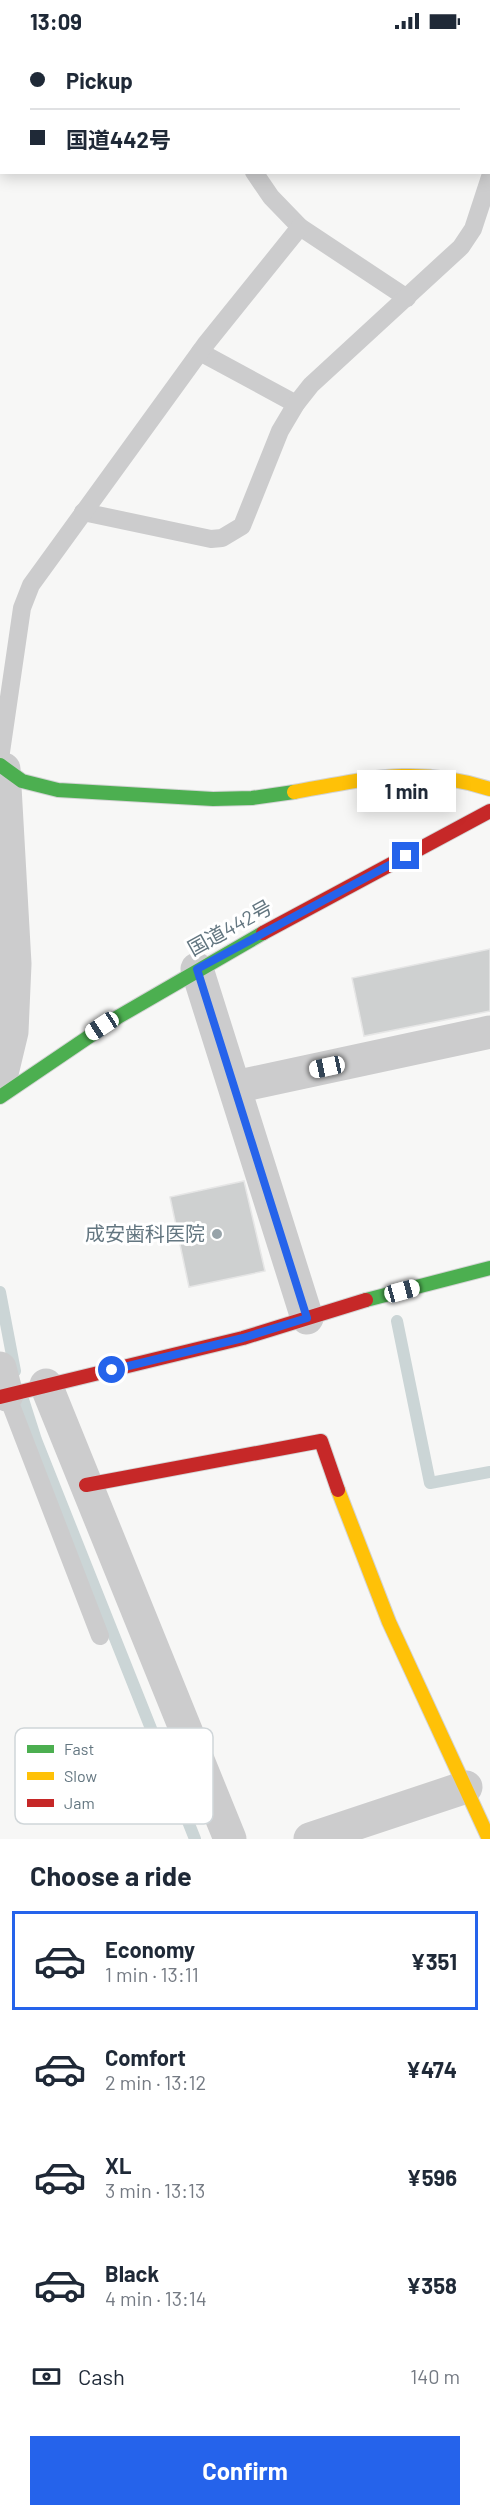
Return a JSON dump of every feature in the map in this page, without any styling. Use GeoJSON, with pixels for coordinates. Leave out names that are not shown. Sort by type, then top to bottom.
{"type":"FeatureCollection","features":[{"type":"Feature","properties":{"kind":"main road"},"geometry":{"type":"LineString","coordinates":[[1,764],[12,777],[36,788],[142,796],[253,798],[372,778],[408,775],[449,778],[490,789]]}},
{"type":"Feature","properties":{"kind":"main road","name":"国道442号"},"geometry":{"type":"LineString","coordinates":[[0,1097],[110,1021],[197,969],[490,811]]}},
{"type":"Feature","properties":{"kind":"main road"},"geometry":{"type":"LineString","coordinates":[[2,1387],[46,1385],[243,1338],[368,1300],[490,1268]]}},
{"type":"Feature","properties":{"kind":"main road"},"geometry":{"type":"LineString","coordinates":[[86,1485],[321,1441],[353,1533],[389,1622],[489,1839]]}},
{"type":"Feature","properties":{"kind":"street"},"geometry":{"type":"LineString","coordinates":[[0,1082],[12,1032],[15,964],[7,939],[1,764]]}},
{"type":"Feature","properties":{"kind":"street"},"geometry":{"type":"LineString","coordinates":[[197,969],[307,1318]]}},
{"type":"Feature","properties":{"kind":"street"},"geometry":{"type":"LineString","coordinates":[[235,1087],[490,1032]]}},
{"type":"Feature","properties":{"kind":"street"},"geometry":{"type":"LineString","coordinates":[[46,1385],[185,1728]]}},
{"type":"Feature","properties":{"kind":"street"},"geometry":{"type":"LineString","coordinates":[[310,1839],[466,1787]]}},
{"type":"Feature","properties":{"kind":"street"},"geometry":{"type":"LineString","coordinates":[[213,1797],[230,1839]]}},
{"type":"Feature","properties":{"kind":"lane"},"geometry":{"type":"LineString","coordinates":[[255,174],[271,196],[300,227],[407,298]]}},
{"type":"Feature","properties":{"kind":"lane"},"geometry":{"type":"LineString","coordinates":[[82,512],[211,539],[222,538],[242,526],[280,431],[296,404],[310,385],[461,246],[473,229],[490,177]]}},
{"type":"Feature","properties":{"kind":"lane"},"geometry":{"type":"LineString","coordinates":[[1,764],[22,608],[31,585],[200,352],[300,227]]}},
{"type":"Feature","properties":{"kind":"lane"},"geometry":{"type":"LineString","coordinates":[[200,352],[296,404]]}},
{"type":"Feature","properties":{"kind":"lane"},"geometry":{"type":"LineString","coordinates":[[2,1387],[100,1636]]}},
{"type":"Feature","properties":{"kind":"building"},"geometry":{"type":"Polygon","coordinates":[[[490,949],[490,1011],[364,1036],[352,978],[490,949]]]}},
{"type":"Feature","properties":{"kind":"building","name":"成安歯科医院"},"geometry":{"type":"Polygon","coordinates":[[[244,1181],[265,1271],[189,1287],[170,1197],[244,1181]]]}},
{"type":"Feature","properties":{"kind":"waterway"},"geometry":{"type":"LineString","coordinates":[[0,1292],[15,1371]]}},
{"type":"Feature","properties":{"kind":"waterway"},"geometry":{"type":"LineString","coordinates":[[397,1321],[430,1483],[490,1472]]}},
{"type":"Feature","properties":{"kind":"waterway"},"geometry":{"type":"LineString","coordinates":[[21,1393],[36,1440],[151,1728]]}},
{"type":"Feature","properties":{"kind":"waterway"},"geometry":{"type":"LineString","coordinates":[[189,1824],[195,1839]]}},
{"type":"Feature","properties":{"kind":"traffic: fast"},"geometry":{"type":"LineString","coordinates":[[0,765],[22,781],[58,790],[213,799],[252,798],[294,792]]}},
{"type":"Feature","properties":{"kind":"traffic: fast"},"geometry":{"type":"LineString","coordinates":[[0,1097],[118,1017],[263,933]]}},
{"type":"Feature","properties":{"kind":"traffic: fast"},"geometry":{"type":"LineString","coordinates":[[366,1300],[490,1268]]}},
{"type":"Feature","properties":{"kind":"traffic: slow"},"geometry":{"type":"LineString","coordinates":[[294,792],[369,779],[415,776],[464,782],[490,789]]}},
{"type":"Feature","properties":{"kind":"traffic: slow"},"geometry":{"type":"LineString","coordinates":[[338,1490],[389,1622],[489,1839]]}},
{"type":"Feature","properties":{"kind":"traffic: jam"},"geometry":{"type":"LineString","coordinates":[[263,933],[490,811]]}},
{"type":"Feature","properties":{"kind":"traffic: jam"},"geometry":{"type":"LineString","coordinates":[[0,1397],[243,1338],[366,1300]]}},
{"type":"Feature","properties":{"kind":"traffic: jam"},"geometry":{"type":"LineString","coordinates":[[86,1485],[321,1441],[338,1490]]}},
{"type":"Feature","properties":{"kind":"place","name":"成安歯科医院"},"geometry":{"type":"Point","coordinates":[217,1234]}},
{"type":"Feature","properties":{"kind":"route"},"geometry":{"type":"LineString","coordinates":[[112,1370],[243,1338],[307,1318],[197,969],[232,948],[406,856]]}}]}
